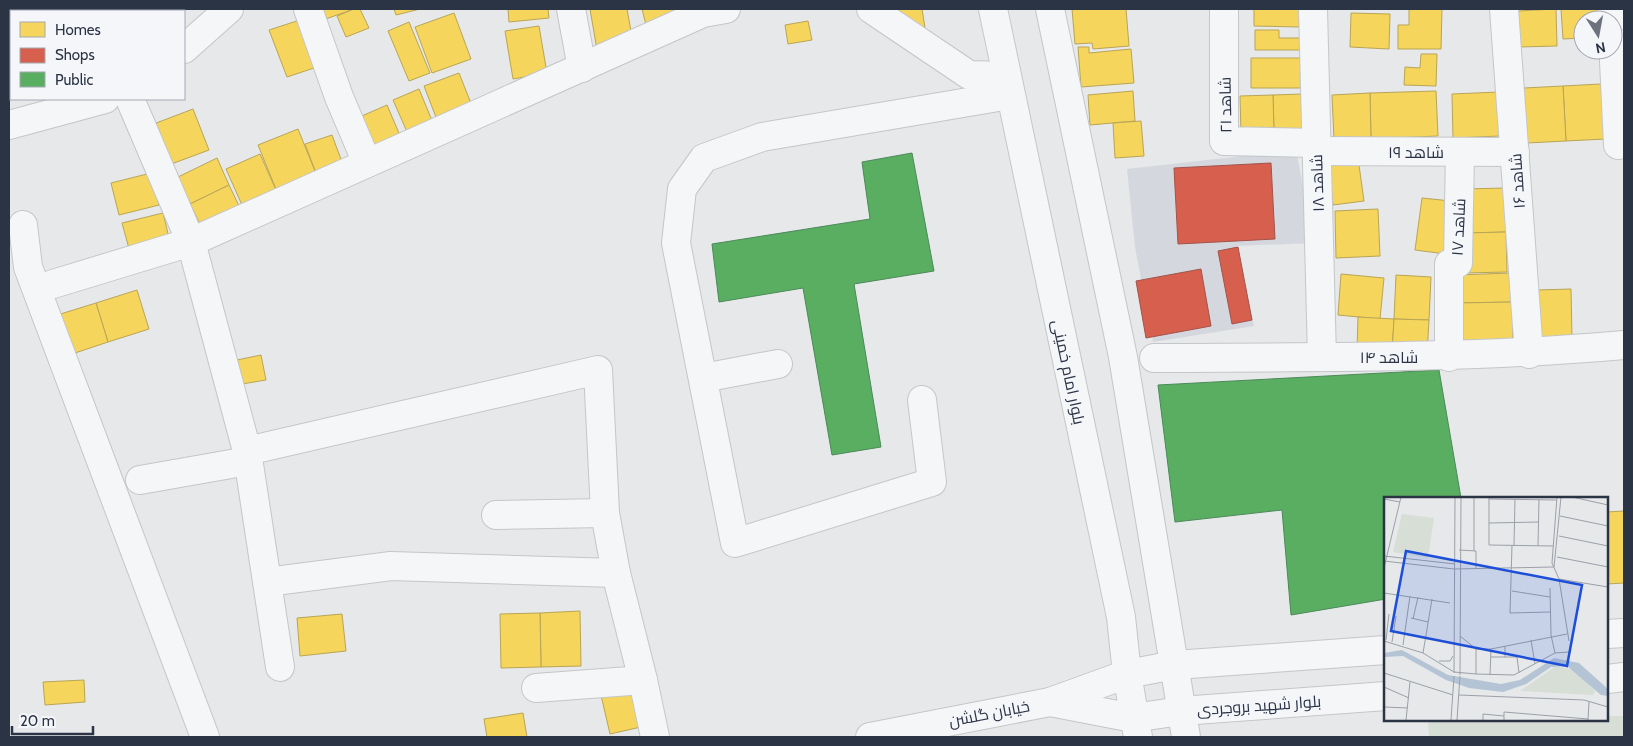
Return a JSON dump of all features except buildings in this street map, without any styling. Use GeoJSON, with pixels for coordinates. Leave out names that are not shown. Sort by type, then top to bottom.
{"type":"FeatureCollection","features":[{"type":"Feature","properties":{"kind":"street"},"geometry":{"type":"LineString","coordinates":[[185,48],[228,9]]}},
{"type":"Feature","properties":{"kind":"street"},"geometry":{"type":"LineString","coordinates":[[308,9],[339,97],[367,163]]}},
{"type":"Feature","properties":{"kind":"street"},"geometry":{"type":"LineString","coordinates":[[571,9],[582,68]]}},
{"type":"Feature","properties":{"kind":"street"},"geometry":{"type":"LineString","coordinates":[[871,9],[969,75],[1008,86]]}},
{"type":"Feature","properties":{"kind":"street","name":"بلوار امام خمینی"},"geometry":{"type":"LineString","coordinates":[[993,9],[1121,617],[1135,728]]}},
{"type":"Feature","properties":{"kind":"street"},"geometry":{"type":"LineString","coordinates":[[1050,9],[1123,357],[1183,724]]}},
{"type":"Feature","properties":{"kind":"street","name":"شاهد ۲۱"},"geometry":{"type":"LineString","coordinates":[[1224,9],[1224,141],[1316,147]]}},
{"type":"Feature","properties":{"kind":"street","name":"شاهد ۱۸"},"geometry":{"type":"LineString","coordinates":[[1313,9],[1322,357]]}},
{"type":"Feature","properties":{"kind":"street","name":"شاهد ۱۶"},"geometry":{"type":"LineString","coordinates":[[1504,9],[1529,354]]}},
{"type":"Feature","properties":{"kind":"street"},"geometry":{"type":"LineString","coordinates":[[52,284],[191,242],[710,10]]}},
{"type":"Feature","properties":{"kind":"street"},"geometry":{"type":"LineString","coordinates":[[1614,60],[1618,145]]}},
{"type":"Feature","properties":{"kind":"street"},"geometry":{"type":"LineString","coordinates":[[922,400],[932,482],[735,543],[676,243],[682,189],[704,158],[762,137],[1008,86]]}},
{"type":"Feature","properties":{"kind":"street"},"geometry":{"type":"LineString","coordinates":[[9,125],[101,100]]}},
{"type":"Feature","properties":{"kind":"street"},"geometry":{"type":"LineString","coordinates":[[130,100],[191,242],[248,456],[280,666]]}},
{"type":"Feature","properties":{"kind":"street","name":"شاهد ۱۹"},"geometry":{"type":"LineString","coordinates":[[1316,147],[1515,152]]}},
{"type":"Feature","properties":{"kind":"street","name":"شاهد ۱۷"},"geometry":{"type":"LineString","coordinates":[[1449,357],[1449,264],[1458,263],[1460,152]]}},
{"type":"Feature","properties":{"kind":"street"},"geometry":{"type":"LineString","coordinates":[[23,225],[28,267],[205,737]]}},
{"type":"Feature","properties":{"kind":"street","name":"شاهد ۱۴"},"geometry":{"type":"LineString","coordinates":[[1154,358],[1449,357],[1529,354],[1624,345]]}},
{"type":"Feature","properties":{"kind":"street"},"geometry":{"type":"LineString","coordinates":[[702,378],[778,364]]}},
{"type":"Feature","properties":{"kind":"street"},"geometry":{"type":"LineString","coordinates":[[140,480],[248,456],[598,370],[605,513],[616,574],[644,680],[655,737]]}},
{"type":"Feature","properties":{"kind":"street"},"geometry":{"type":"LineString","coordinates":[[496,515],[605,513]]}},
{"type":"Feature","properties":{"kind":"street"},"geometry":{"type":"LineString","coordinates":[[267,582],[391,566],[616,574]]}},
{"type":"Feature","properties":{"kind":"street"},"geometry":{"type":"LineString","coordinates":[[1608,634],[1624,633]]}},
{"type":"Feature","properties":{"kind":"street"},"geometry":{"type":"LineString","coordinates":[[1175,666],[1384,650]]}},
{"type":"Feature","properties":{"kind":"street","name":"خیابان گلشن"},"geometry":{"type":"LineString","coordinates":[[870,737],[984,725],[1127,674],[1175,666]]}},
{"type":"Feature","properties":{"kind":"street"},"geometry":{"type":"LineString","coordinates":[[1608,679],[1624,677]]}},
{"type":"Feature","properties":{"kind":"street"},"geometry":{"type":"LineString","coordinates":[[536,688],[644,680]]}},
{"type":"Feature","properties":{"kind":"street","name":"بلوار شهید بروجردی"},"geometry":{"type":"LineString","coordinates":[[1135,728],[1183,724],[1384,696]]}},
{"type":"Feature","properties":{"kind":"street","name":"خیابان گلشن"},"geometry":{"type":"LineString","coordinates":[[1050,702],[1135,728]]}},
{"type":"Feature","properties":{"kind":"shaded area"},"geometry":{"type":"Polygon","coordinates":[[[1296,150],[1314,243],[1236,246],[1254,326],[1153,342],[1135,247],[1127,169],[1296,150]]]}},
{"type":"Feature","properties":{"kind":"shaded area"},"geometry":{"type":"Polygon","coordinates":[[[1608,716],[1624,716],[1624,737],[1429,737],[1428,721],[1608,721],[1608,716]]]}},
{"type":"Feature","properties":{"kind":"water"},"geometry":{"type":"Polygon","coordinates":[[[9,9],[181,9],[10,10],[9,49],[9,9]]]}}]}
